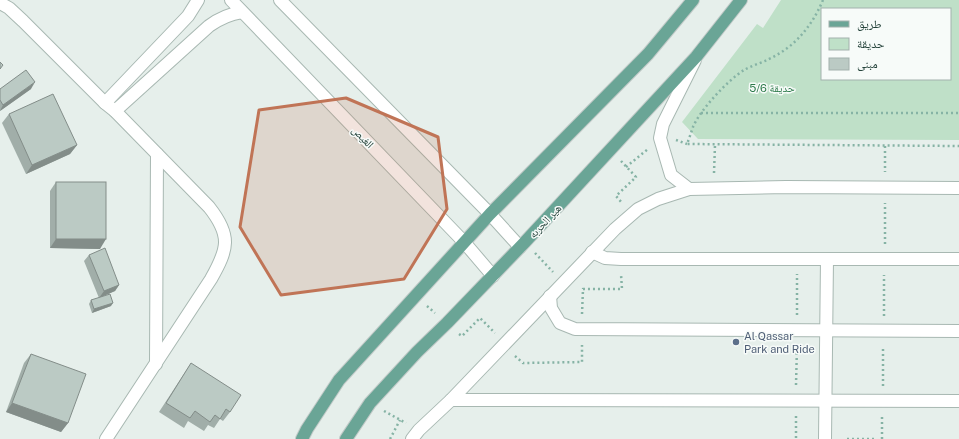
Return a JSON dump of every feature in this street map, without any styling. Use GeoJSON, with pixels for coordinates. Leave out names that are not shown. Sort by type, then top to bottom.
{"type":"FeatureCollection","features":[{"type":"Feature","properties":{"kind":"main road"},"geometry":{"type":"LineString","coordinates":[[302,439],[339,380],[490,214],[648,54],[693,0]]}},
{"type":"Feature","properties":{"kind":"main road","name":"هير الحربه"},"geometry":{"type":"LineString","coordinates":[[346,439],[370,403],[417,352],[493,276],[696,57],[741,0]]}},
{"type":"Feature","properties":{"kind":"street"},"geometry":{"type":"LineString","coordinates":[[105,103],[188,16],[198,0]]}},
{"type":"Feature","properties":{"kind":"street","name":"الغيص"},"geometry":{"type":"LineString","coordinates":[[231,0],[464,242],[493,276]]}},
{"type":"Feature","properties":{"kind":"street"},"geometry":{"type":"LineString","coordinates":[[280,0],[490,214],[520,247]]}},
{"type":"Feature","properties":{"kind":"street"},"geometry":{"type":"LineString","coordinates":[[0,3],[9,8],[23,21],[157,154],[214,214],[225,237],[225,249],[222,259],[211,279],[106,439]]}},
{"type":"Feature","properties":{"kind":"street"},"geometry":{"type":"LineString","coordinates":[[116,112],[209,26],[222,17],[232,13],[242,12]]}},
{"type":"Feature","properties":{"kind":"street"},"geometry":{"type":"LineString","coordinates":[[689,189],[671,175],[660,138],[663,124],[696,57]]}},
{"type":"Feature","properties":{"kind":"street"},"geometry":{"type":"LineString","coordinates":[[156,364],[157,154]]}},
{"type":"Feature","properties":{"kind":"street"},"geometry":{"type":"LineString","coordinates":[[415,435],[592,252],[638,209],[658,199],[689,189],[885,187],[959,188]]}},
{"type":"Feature","properties":{"kind":"street"},"geometry":{"type":"LineString","coordinates":[[592,252],[605,258],[621,259],[959,259]]}},
{"type":"Feature","properties":{"kind":"street"},"geometry":{"type":"LineString","coordinates":[[825,439],[826,259]]}},
{"type":"Feature","properties":{"kind":"street"},"geometry":{"type":"LineString","coordinates":[[550,296],[551,308],[560,323],[582,330],[959,331]]}},
{"type":"Feature","properties":{"kind":"street"},"geometry":{"type":"LineString","coordinates":[[450,400],[959,401]]}},
{"type":"Feature","properties":{"kind":"path"},"geometry":{"type":"LineString","coordinates":[[823,0],[816,16],[802,35],[788,48],[770,59],[744,70],[734,78],[701,113],[693,127],[687,144],[959,146]]}},
{"type":"Feature","properties":{"kind":"path"},"geometry":{"type":"LineString","coordinates":[[701,113],[959,113]]}},
{"type":"Feature","properties":{"kind":"path"},"geometry":{"type":"LineString","coordinates":[[714,189],[715,145]]}},
{"type":"Feature","properties":{"kind":"path"},"geometry":{"type":"LineString","coordinates":[[882,439],[885,146]]}},
{"type":"Feature","properties":{"kind":"path"},"geometry":{"type":"LineString","coordinates":[[610,150],[636,178],[616,196],[631,215]]}},
{"type":"Feature","properties":{"kind":"path"},"geometry":{"type":"LineString","coordinates":[[514,354],[523,363],[582,362],[583,289],[622,289],[621,259]]}},
{"type":"Feature","properties":{"kind":"path"},"geometry":{"type":"LineString","coordinates":[[796,439],[797,259]]}},
{"type":"Feature","properties":{"kind":"path"},"geometry":{"type":"LineString","coordinates":[[370,403],[400,420],[415,435]]}},
{"type":"Feature","properties":{"kind":"path"},"geometry":{"type":"LineString","coordinates":[[390,439],[400,420]]}},
{"type":"Feature","properties":{"kind":"path"},"geometry":{"type":"LineString","coordinates":[[847,439],[874,439]]}},
{"type":"Feature","properties":{"kind":"highlighted area"},"geometry":{"type":"Polygon","coordinates":[[[346,98],[438,137],[447,209],[404,279],[281,295],[240,227],[259,110],[346,98]]]}},
{"type":"Feature","properties":{"kind":"green space","name":"حديقة 5/6"},"geometry":{"type":"Polygon","coordinates":[[[781,0],[959,0],[959,140],[698,139],[682,122],[757,24],[763,28],[781,0]]]}},
{"type":"Feature","properties":{"kind":"building"},"geometry":{"type":"Polygon","coordinates":[[[0,62],[3,65],[0,69],[0,62]]]}},
{"type":"Feature","properties":{"kind":"building"},"geometry":{"type":"Polygon","coordinates":[[[26,70],[35,82],[3,105],[0,100],[0,89],[26,70]]]}},
{"type":"Feature","properties":{"kind":"building"},"geometry":{"type":"Polygon","coordinates":[[[53,94],[77,145],[32,165],[9,114],[53,94]]]}},
{"type":"Feature","properties":{"kind":"building"},"geometry":{"type":"Polygon","coordinates":[[[56,182],[106,182],[106,239],[56,239],[56,182]]]}},
{"type":"Feature","properties":{"kind":"building"},"geometry":{"type":"Polygon","coordinates":[[[105,248],[119,285],[104,291],[89,255],[105,248]]]}},
{"type":"Feature","properties":{"kind":"building"},"geometry":{"type":"Polygon","coordinates":[[[110,294],[113,303],[94,309],[91,300],[110,294]]]}},
{"type":"Feature","properties":{"kind":"building"},"geometry":{"type":"Polygon","coordinates":[[[31,354],[86,374],[68,423],[12,403],[31,354]]]}},
{"type":"Feature","properties":{"kind":"building"},"geometry":{"type":"Polygon","coordinates":[[[191,363],[241,395],[230,412],[226,409],[220,419],[215,415],[210,422],[195,411],[190,418],[166,403],[191,363]]]}},
{"type":"Feature","properties":{"kind":"place","name":"Al Qassar Park and Ride"},"geometry":{"type":"Point","coordinates":[736,342]}}]}
